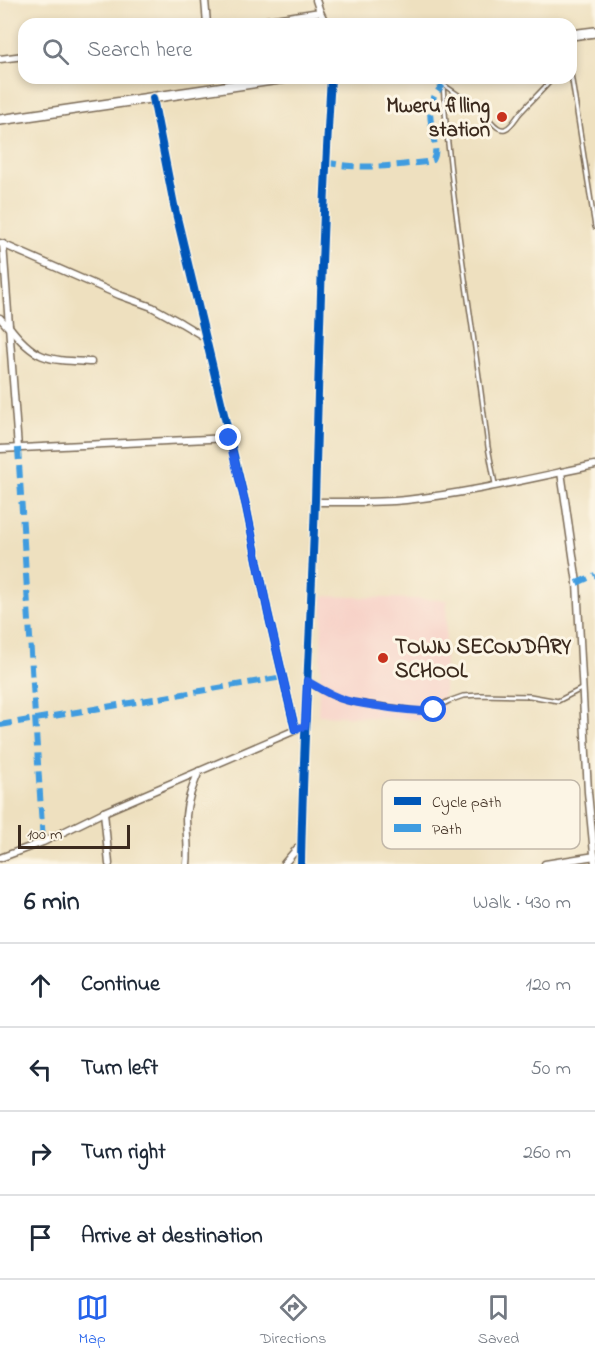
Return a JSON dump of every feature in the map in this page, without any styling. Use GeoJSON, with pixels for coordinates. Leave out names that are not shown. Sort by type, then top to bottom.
{"type":"FeatureCollection","features":[{"type":"Feature","properties":{"kind":"main road"},"geometry":{"type":"LineString","coordinates":[[577,34],[595,32]]}},
{"type":"Feature","properties":{"kind":"main road"},"geometry":{"type":"LineString","coordinates":[[0,120],[246,84]]}},
{"type":"Feature","properties":{"kind":"street"},"geometry":{"type":"LineString","coordinates":[[204,0],[206,18]]}},
{"type":"Feature","properties":{"kind":"street"},"geometry":{"type":"LineString","coordinates":[[316,0],[323,18]]}},
{"type":"Feature","properties":{"kind":"street"},"geometry":{"type":"LineString","coordinates":[[282,18],[320,12]]}},
{"type":"Feature","properties":{"kind":"street"},"geometry":{"type":"LineString","coordinates":[[0,59],[18,57]]}},
{"type":"Feature","properties":{"kind":"street"},"geometry":{"type":"LineString","coordinates":[[301,864],[331,84]]}},
{"type":"Feature","properties":{"kind":"street"},"geometry":{"type":"LineString","coordinates":[[153,98],[174,205],[246,506],[295,729]]}},
{"type":"Feature","properties":{"kind":"street"},"geometry":{"type":"LineString","coordinates":[[18,448],[1,244],[152,307],[207,338]]}},
{"type":"Feature","properties":{"kind":"street"},"geometry":{"type":"LineString","coordinates":[[0,318],[24,345],[39,355],[55,359],[91,362]]}},
{"type":"Feature","properties":{"kind":"street"},"geometry":{"type":"LineString","coordinates":[[0,449],[229,438]]}},
{"type":"Feature","properties":{"kind":"street"},"geometry":{"type":"LineString","coordinates":[[315,502],[403,500],[437,496],[495,487],[595,465]]}},
{"type":"Feature","properties":{"kind":"street"},"geometry":{"type":"LineString","coordinates":[[561,472],[577,583],[588,792],[595,864]]}},
{"type":"Feature","properties":{"kind":"street"},"geometry":{"type":"LineString","coordinates":[[0,858],[43,842],[104,812],[305,726]]}},
{"type":"Feature","properties":{"kind":"street"},"geometry":{"type":"LineString","coordinates":[[187,864],[189,853],[187,807],[189,794],[200,771]]}},
{"type":"Feature","properties":{"kind":"street"},"geometry":{"type":"LineString","coordinates":[[104,812],[109,864]]}},
{"type":"Feature","properties":{"kind":"street"},"geometry":{"type":"LineString","coordinates":[[284,864],[301,844]]}},
{"type":"Feature","properties":{"kind":"street"},"geometry":{"type":"LineString","coordinates":[[545,864],[595,856]]}},
{"type":"Feature","properties":{"kind":"lane"},"geometry":{"type":"LineString","coordinates":[[443,85],[482,113],[497,128],[504,129],[511,125],[522,110],[548,84]]}},
{"type":"Feature","properties":{"kind":"lane"},"geometry":{"type":"LineString","coordinates":[[573,84],[595,227]]}},
{"type":"Feature","properties":{"kind":"lane"},"geometry":{"type":"LineString","coordinates":[[443,85],[455,211],[495,487]]}},
{"type":"Feature","properties":{"kind":"lane"},"geometry":{"type":"LineString","coordinates":[[307,681],[346,701],[427,712],[463,696],[530,696],[558,701],[583,688]]}},
{"type":"Feature","properties":{"kind":"shaded area","name":"TOWN SECONDARY SCHOOL"},"geometry":{"type":"Polygon","coordinates":[[[323,596],[447,600],[443,720],[318,715],[323,596]]]}},
{"type":"Feature","properties":{"kind":"marked path"},"geometry":{"type":"LineString","coordinates":[[325,162],[350,166],[376,166],[433,160],[435,150],[430,111],[433,98],[443,85]]}},
{"type":"Feature","properties":{"kind":"marked path"},"geometry":{"type":"LineString","coordinates":[[18,448],[43,842]]}},
{"type":"Feature","properties":{"kind":"marked path"},"geometry":{"type":"LineString","coordinates":[[577,583],[595,575]]}},
{"type":"Feature","properties":{"kind":"marked path"},"geometry":{"type":"LineString","coordinates":[[0,725],[283,677]]}},
{"type":"Feature","properties":{"kind":"cycle path"},"geometry":{"type":"LineString","coordinates":[[301,864],[323,237],[331,84]]}},
{"type":"Feature","properties":{"kind":"cycle path"},"geometry":{"type":"LineString","coordinates":[[153,98],[174,205],[246,506],[295,729]]}},
{"type":"Feature","properties":{"kind":"place","name":"Mweru filling station"},"geometry":{"type":"Point","coordinates":[502,117]}},
{"type":"Feature","properties":{"kind":"place","name":"TOWN SECONDARY SCHOOL"},"geometry":{"type":"Point","coordinates":[383,658]}},
{"type":"Feature","properties":{"kind":"route"},"geometry":{"type":"LineString","coordinates":[[229,438],[295,729],[305,726],[307,681],[346,701],[415,711],[434,710]]}}]}
